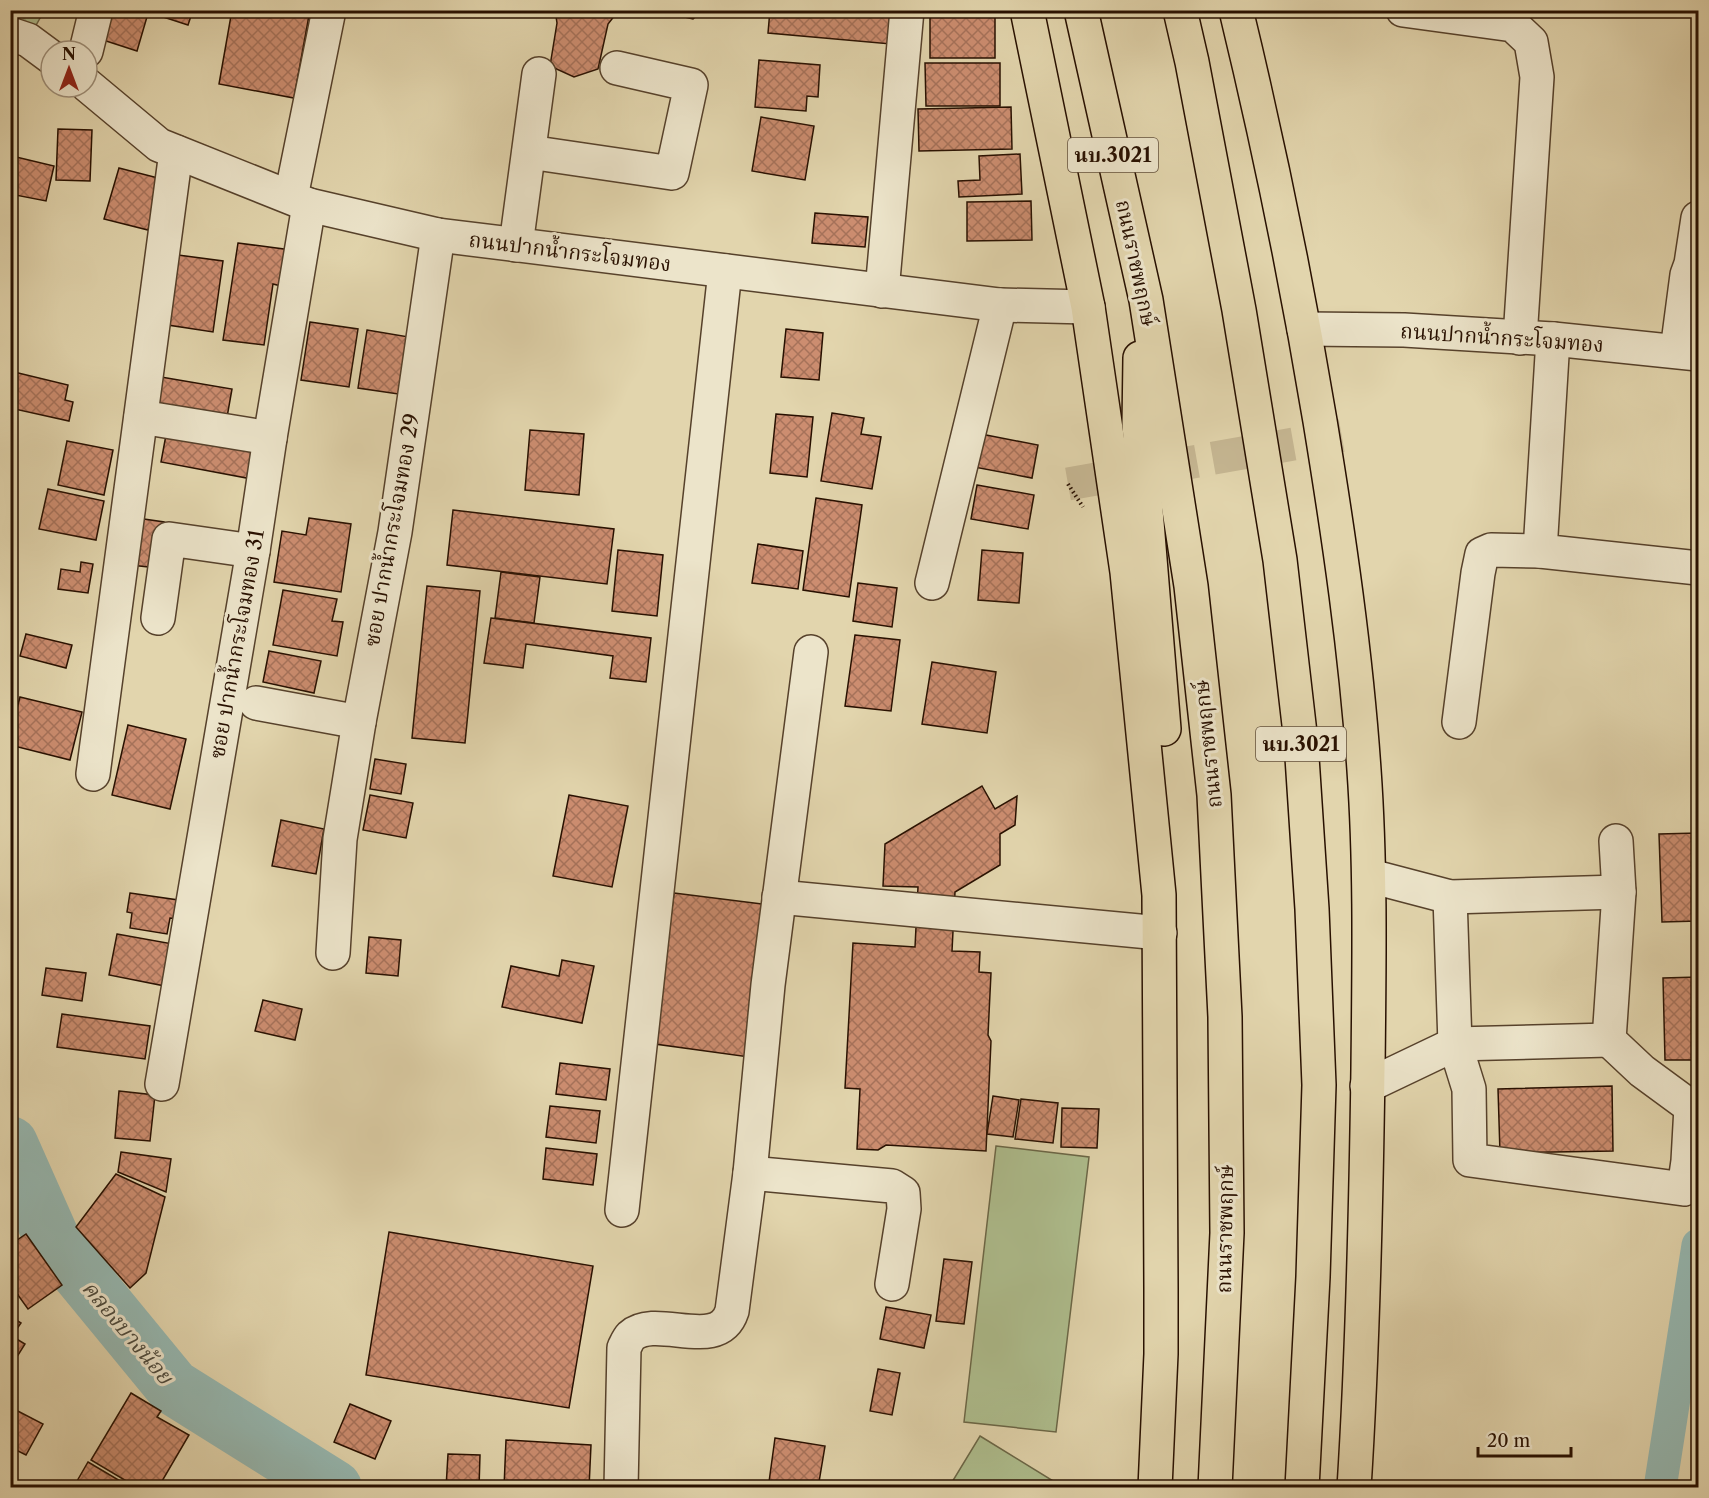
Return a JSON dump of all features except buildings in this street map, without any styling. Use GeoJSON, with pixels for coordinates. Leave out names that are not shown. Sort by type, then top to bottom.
{"type":"FeatureCollection","features":[{"type":"Feature","properties":{"kind":"main road","name":"นบ.3021"},"geometry":{"type":"LineString","coordinates":[[1026,10],[1088,307],[1127,572],[1159,895],[1161,1354],[1155,1488]]}},
{"type":"Feature","properties":{"kind":"main road","name":"ถนนราชพฤกษ์"},"geometry":{"type":"LineString","coordinates":[[1081,10],[1146,300],[1191,586],[1214,795],[1225,1017],[1227,1222],[1218,1465],[1215,1488]]}},
{"type":"Feature","properties":{"kind":"main road","name":"นบ.3021"},"geometry":{"type":"LineString","coordinates":[[1179,10],[1192,62],[1239,310],[1280,560],[1301,742],[1312,909],[1319,1085],[1313,1277],[1302,1488]]}},
{"type":"Feature","properties":{"kind":"main road","name":"นบ.3021"},"geometry":{"type":"LineString","coordinates":[[1236,15],[1278,191],[1304,329],[1342,556],[1364,767],[1370,876],[1365,1232],[1354,1488]]}},
{"type":"Feature","properties":{"kind":"main road"},"geometry":{"type":"LineString","coordinates":[[1146,300],[1139,366],[1139,425],[1162,696],[1164,750],[1159,895]]}},
{"type":"Feature","properties":{"kind":"street"},"geometry":{"type":"LineString","coordinates":[[89,39],[96,10]]}},
{"type":"Feature","properties":{"kind":"street","name":"ซอย ปากน้ำกระโจมทอง 31"},"geometry":{"type":"LineString","coordinates":[[162,1084],[254,551],[300,201],[329,10]]}},
{"type":"Feature","properties":{"kind":"street"},"geometry":{"type":"LineString","coordinates":[[882,291],[907,10]]}},
{"type":"Feature","properties":{"kind":"street"},"geometry":{"type":"LineString","coordinates":[[1403,10],[1513,25],[1531,42],[1538,78],[1520,338]]}},
{"type":"Feature","properties":{"kind":"street"},"geometry":{"type":"LineString","coordinates":[[10,34],[28,40],[39,48]]}},
{"type":"Feature","properties":{"kind":"street"},"geometry":{"type":"LineString","coordinates":[[529,152],[672,173],[691,85],[617,68]]}},
{"type":"Feature","properties":{"kind":"street"},"geometry":{"type":"LineString","coordinates":[[516,245],[539,74]]}},
{"type":"Feature","properties":{"kind":"street","name":"ถนนปากน้ำกระโจมทอง"},"geometry":{"type":"LineString","coordinates":[[99,95],[159,146],[300,201],[438,235],[882,291],[1000,304],[1088,307]]}},
{"type":"Feature","properties":{"kind":"street"},"geometry":{"type":"LineString","coordinates":[[93,774],[176,152]]}},
{"type":"Feature","properties":{"kind":"street"},"geometry":{"type":"LineString","coordinates":[[1688,353],[1687,275],[1691,264],[1698,218]]}},
{"type":"Feature","properties":{"kind":"street","name":"ซอย ปากน้ำกระโจมทอง 29"},"geometry":{"type":"LineString","coordinates":[[333,953],[340,839],[359,722],[395,532],[438,235]]}},
{"type":"Feature","properties":{"kind":"street"},"geometry":{"type":"LineString","coordinates":[[622,1210],[724,271]]}},
{"type":"Feature","properties":{"kind":"street"},"geometry":{"type":"LineString","coordinates":[[932,583],[1000,304]]}},
{"type":"Feature","properties":{"kind":"street","name":"ถนนปากน้ำกระโจมทอง"},"geometry":{"type":"LineString","coordinates":[[1304,329],[1404,330],[1552,339],[1688,353]]}},
{"type":"Feature","properties":{"kind":"street"},"geometry":{"type":"LineString","coordinates":[[1540,551],[1552,339]]}},
{"type":"Feature","properties":{"kind":"street"},"geometry":{"type":"LineString","coordinates":[[141,417],[270,438]]}},
{"type":"Feature","properties":{"kind":"street"},"geometry":{"type":"LineString","coordinates":[[158,618],[169,539],[254,551]]}},
{"type":"Feature","properties":{"kind":"street"},"geometry":{"type":"LineString","coordinates":[[1459,722],[1482,554],[1491,550],[1540,551],[1698,568]]}},
{"type":"Feature","properties":{"kind":"street"},"geometry":{"type":"LineString","coordinates":[[621,1488],[624,1348],[630,1336],[642,1330],[716,1331],[728,1322],[732,1311],[750,1173],[768,985],[811,652]]}},
{"type":"Feature","properties":{"kind":"street"},"geometry":{"type":"LineString","coordinates":[[256,703],[359,722]]}},
{"type":"Feature","properties":{"kind":"street"},"geometry":{"type":"LineString","coordinates":[[1609,1040],[1619,891],[1616,841]]}},
{"type":"Feature","properties":{"kind":"street"},"geometry":{"type":"LineString","coordinates":[[1370,876],[1450,897],[1619,891]]}},
{"type":"Feature","properties":{"kind":"street"},"geometry":{"type":"LineString","coordinates":[[779,897],[1160,933]]}},
{"type":"Feature","properties":{"kind":"street"},"geometry":{"type":"LineString","coordinates":[[1367,1086],[1455,1044],[1609,1040],[1642,1071],[1691,1107],[1684,1189],[1470,1160],[1469,1089],[1455,1044],[1450,897]]}},
{"type":"Feature","properties":{"kind":"street"},"geometry":{"type":"LineString","coordinates":[[750,1173],[892,1185],[903,1193],[904,1209],[892,1284]]}},
{"type":"Feature","properties":{"kind":"green space"},"geometry":{"type":"Polygon","coordinates":[[[10,11],[44,11],[35,27],[11,16],[10,11]]]}},
{"type":"Feature","properties":{"kind":"green space"},"geometry":{"type":"Polygon","coordinates":[[[996,1146],[1089,1157],[1056,1432],[964,1422],[996,1146]]]}},
{"type":"Feature","properties":{"kind":"green space"},"geometry":{"type":"Polygon","coordinates":[[[980,1436],[1063,1487],[949,1487],[980,1436]]]}},
{"type":"Feature","properties":{"kind":"waterway","name":"คลองบางน้อย"},"geometry":{"type":"LineString","coordinates":[[10,1144],[53,1241],[173,1387],[334,1488]]}},
{"type":"Feature","properties":{"kind":"waterway"},"geometry":{"type":"LineString","coordinates":[[1660,1488],[1698,1245]]}},
{"type":"Feature","properties":{"kind":"tunnel"},"geometry":{"type":"LineString","coordinates":[[1068,484],[1356,433]]}}]}
